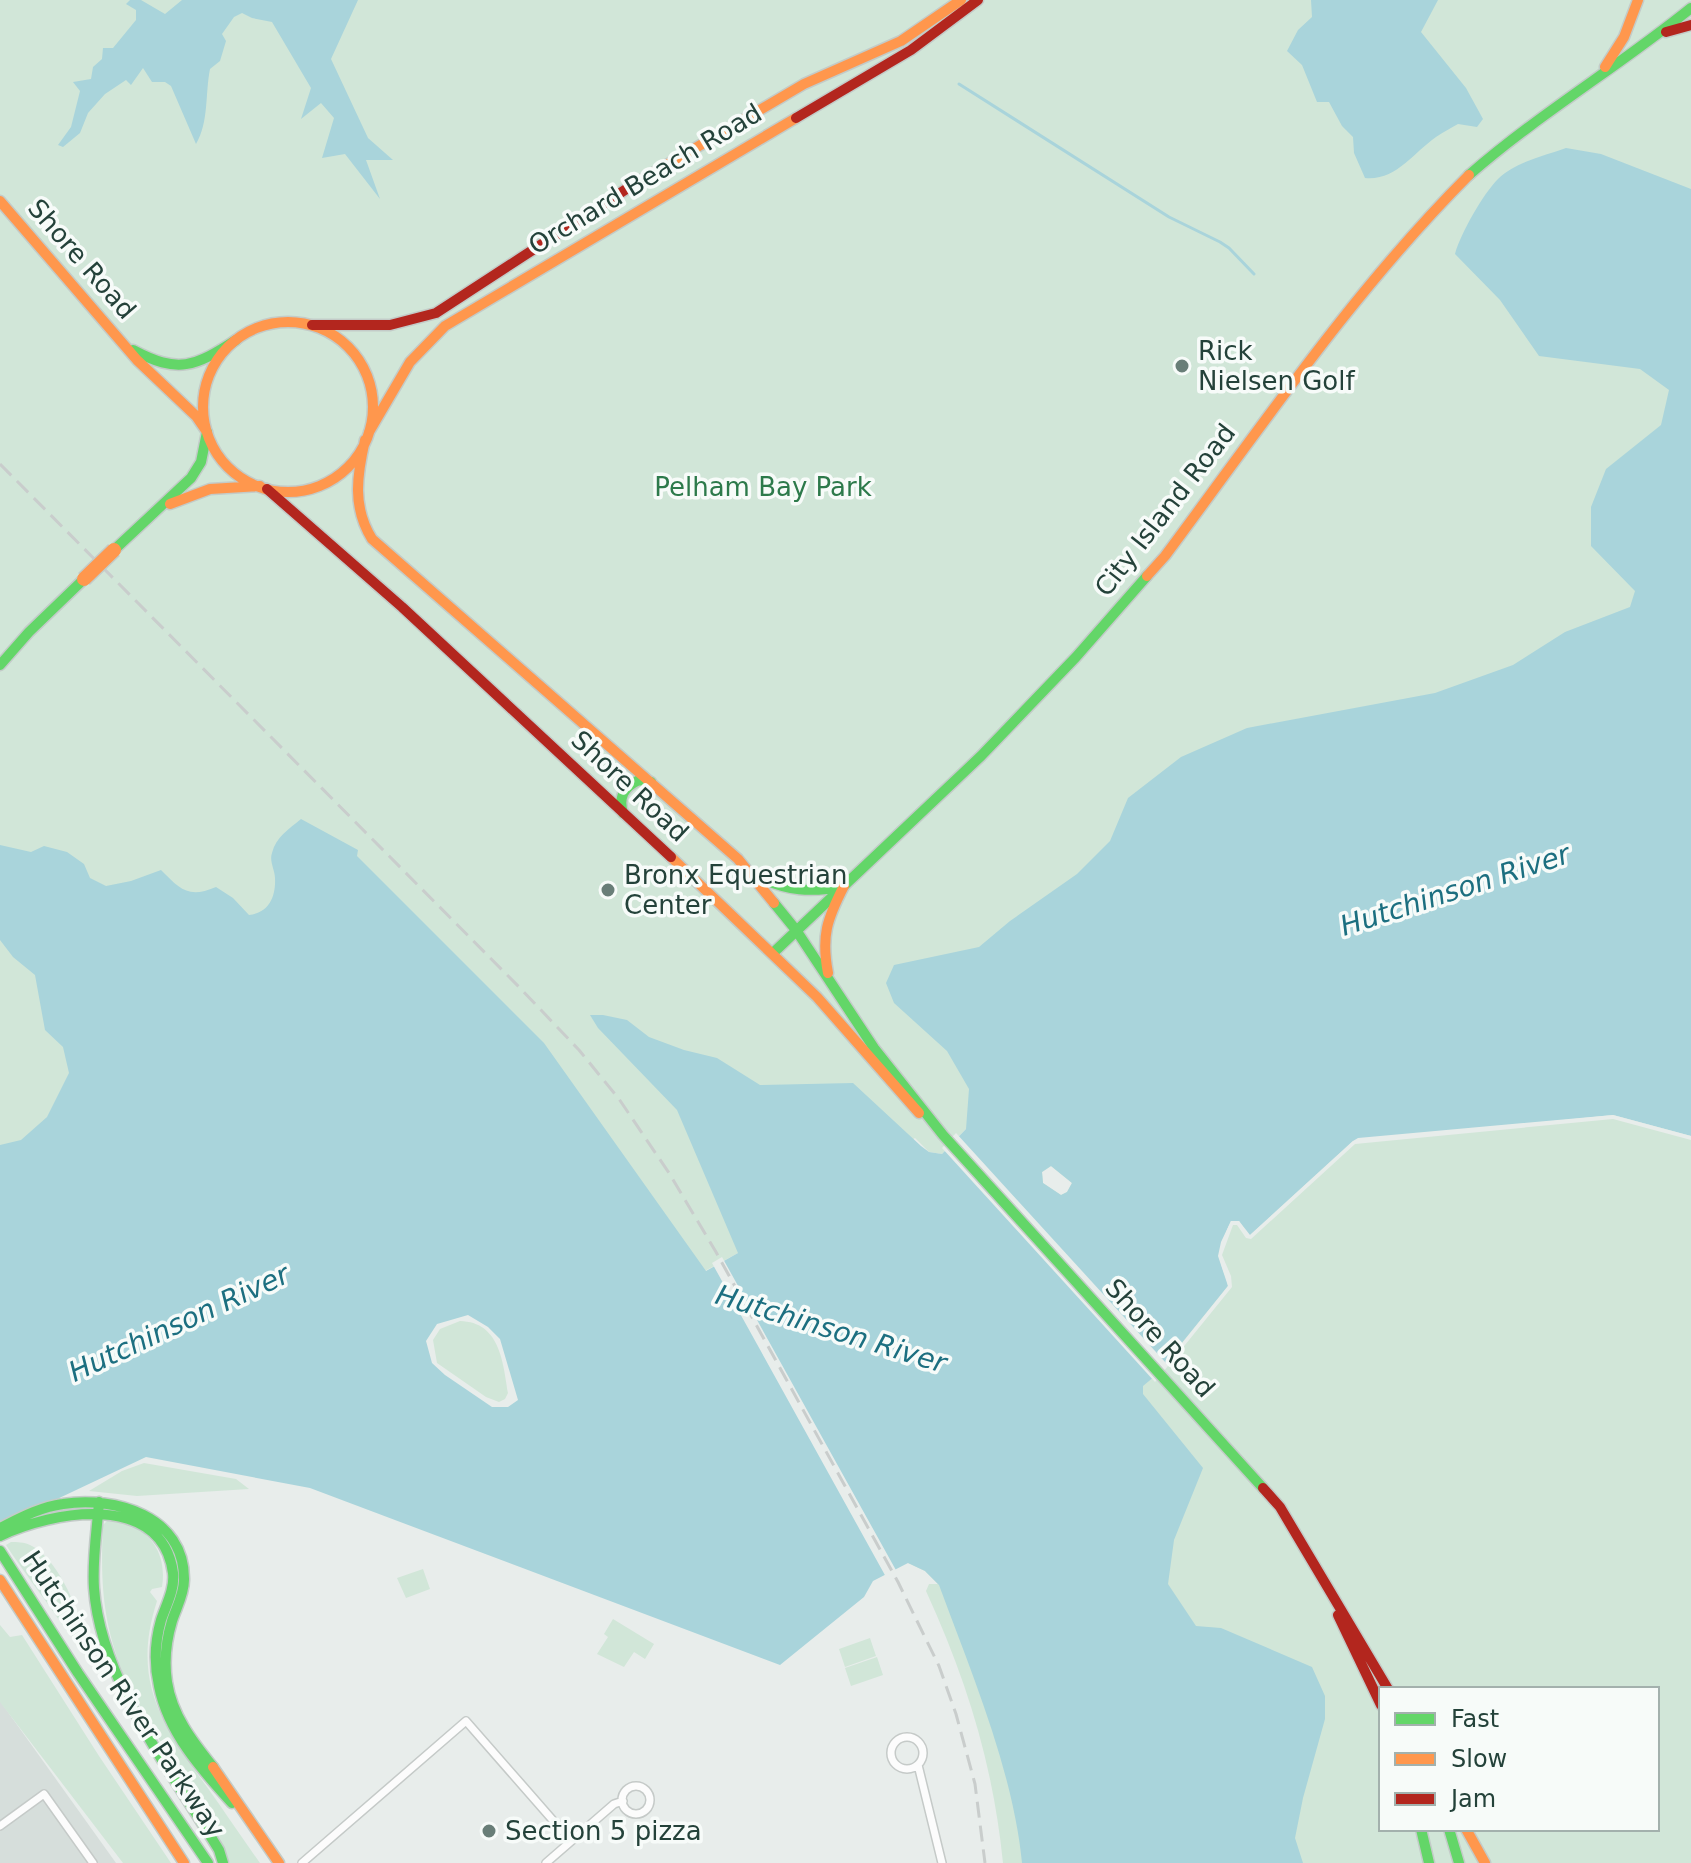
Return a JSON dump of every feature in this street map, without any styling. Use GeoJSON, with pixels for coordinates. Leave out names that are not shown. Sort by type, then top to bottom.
{"type":"FeatureCollection","features":[{"type":"Feature","properties":{"kind":"main road","name":"Orchard Beach Road"},"geometry":{"type":"LineString","coordinates":[[312,325],[382,327],[412,323],[436,313],[649,174],[804,84],[901,41],[961,0]]}},
{"type":"Feature","properties":{"kind":"main road","name":"Orchard Beach Road"},"geometry":{"type":"LineString","coordinates":[[367,436],[404,367],[445,326],[911,50],[978,0]]}},
{"type":"Feature","properties":{"kind":"main road"},"geometry":{"type":"LineString","coordinates":[[1601,72],[1624,37],[1638,0]]}},
{"type":"Feature","properties":{"kind":"main road","name":"City Island Road"},"geometry":{"type":"LineString","coordinates":[[773,953],[1025,713],[1085,647],[1165,556],[1340,320],[1430,214],[1507,143],[1691,8]]}},
{"type":"Feature","properties":{"kind":"main road","name":"City Island Road"},"geometry":{"type":"LineString","coordinates":[[1660,33],[1691,25]]}},
{"type":"Feature","properties":{"kind":"main road","name":"Shore Road"},"geometry":{"type":"LineString","coordinates":[[0,201],[137,360],[196,416],[207,432]]}},
{"type":"Feature","properties":{"kind":"main road"},"geometry":{"type":"LineString","coordinates":[[155,512],[199,491],[263,488],[293,491],[323,484],[349,466],[367,436],[373,409],[372,393],[361,363],[340,340],[312,325],[277,323],[258,328],[236,340],[216,363],[206,385],[204,409],[207,432],[217,453],[239,476],[263,488]]}},
{"type":"Feature","properties":{"kind":"main road","name":"Shore Road"},"geometry":{"type":"LineString","coordinates":[[129,348],[161,365],[180,367],[203,360],[236,340]]}},
{"type":"Feature","properties":{"kind":"main road"},"geometry":{"type":"LineString","coordinates":[[0,665],[29,632],[198,469],[207,432]]}},
{"type":"Feature","properties":{"kind":"main road","name":"Shore Road"},"geometry":{"type":"LineString","coordinates":[[367,436],[357,481],[357,499],[364,527],[377,545],[655,784],[751,873],[796,930],[874,1048],[943,1135],[1280,1507],[1387,1687]]}},
{"type":"Feature","properties":{"kind":"main road","name":"Shore Road"},"geometry":{"type":"LineString","coordinates":[[263,488],[402,607],[773,953],[817,997],[911,1105],[943,1135]]}},
{"type":"Feature","properties":{"kind":"main road"},"geometry":{"type":"LineString","coordinates":[[0,655],[29,632]]}},
{"type":"Feature","properties":{"kind":"main road"},"geometry":{"type":"LineString","coordinates":[[626,817],[620,801],[625,789],[639,780],[655,784]]}},
{"type":"Feature","properties":{"kind":"main road"},"geometry":{"type":"LineString","coordinates":[[751,873],[777,886],[802,892],[844,886]]}},
{"type":"Feature","properties":{"kind":"main road"},"geometry":{"type":"LineString","coordinates":[[830,981],[822,939],[844,886]]}},
{"type":"Feature","properties":{"kind":"main road"},"geometry":{"type":"LineString","coordinates":[[0,1528],[51,1506],[98,1508],[143,1526],[158,1537],[168,1552],[173,1571],[173,1584],[159,1626],[156,1650],[157,1683],[163,1705],[182,1740],[250,1822],[279,1863]]}},
{"type":"Feature","properties":{"kind":"main road"},"geometry":{"type":"LineString","coordinates":[[0,1536],[50,1517],[98,1508]]}},
{"type":"Feature","properties":{"kind":"main road"},"geometry":{"type":"LineString","coordinates":[[98,1508],[94,1588],[108,1656],[122,1690],[219,1850],[223,1863]]}},
{"type":"Feature","properties":{"kind":"main road","name":"Hutchinson River Parkway"},"geometry":{"type":"LineString","coordinates":[[0,1551],[103,1711],[208,1863]]}},
{"type":"Feature","properties":{"kind":"main road","name":"Hutchinson River Parkway"},"geometry":{"type":"LineString","coordinates":[[0,1580],[184,1863]]}},
{"type":"Feature","properties":{"kind":"main road","name":"Shore Road"},"geometry":{"type":"LineString","coordinates":[[1325,1585],[1379,1701]]}},
{"type":"Feature","properties":{"kind":"main road"},"geometry":{"type":"LineString","coordinates":[[1421,1831],[1429,1863]]}},
{"type":"Feature","properties":{"kind":"main road"},"geometry":{"type":"LineString","coordinates":[[1450,1831],[1459,1863]]}},
{"type":"Feature","properties":{"kind":"main road"},"geometry":{"type":"LineString","coordinates":[[1467,1831],[1485,1863]]}},
{"type":"Feature","properties":{"kind":"street"},"geometry":{"type":"LineString","coordinates":[[302,1863],[466,1721],[571,1841]]}},
{"type":"Feature","properties":{"kind":"street"},"geometry":{"type":"LineString","coordinates":[[918,1765],[906,1769],[894,1763],[891,1754],[896,1742],[908,1737],[920,1743],[923,1757],[918,1765],[942,1863]]}},
{"type":"Feature","properties":{"kind":"street"},"geometry":{"type":"LineString","coordinates":[[0,1826],[44,1794],[93,1863]]}},
{"type":"Feature","properties":{"kind":"street"},"geometry":{"type":"LineString","coordinates":[[546,1863],[614,1804],[623,1801]]}},
{"type":"Feature","properties":{"kind":"shaded area"},"geometry":{"type":"Polygon","coordinates":[[[0,1701],[116,1863],[0,1863],[0,1701]]]}},
{"type":"Feature","properties":{"kind":"green space","name":"Pelham Bay Park"},"geometry":{"type":"Polygon","coordinates":[[[0,0],[1691,0],[1691,658],[1065,1195],[1057,1196],[966,1129],[942,1154],[929,1152],[915,1138],[738,1253],[705,1271],[0,1338],[0,0]],[[1051,1166],[1042,1172],[1043,1183],[1061,1195],[1072,1183],[1051,1166]]]}},
{"type":"Feature","properties":{"kind":"green space"},"geometry":{"type":"Polygon","coordinates":[[[1613,1115],[1691,1136],[1691,1863],[1003,1863],[993,1791],[976,1724],[954,1658],[926,1591],[929,1584],[938,1584],[925,1571],[908,1563],[1035,1506],[1228,1286],[1218,1256],[1231,1221],[1239,1221],[1250,1235],[1353,1141],[1613,1115]]]}},
{"type":"Feature","properties":{"kind":"green space"},"geometry":{"type":"Polygon","coordinates":[[[460,1321],[484,1328],[497,1346],[508,1393],[505,1399],[499,1402],[486,1397],[437,1363],[433,1340],[440,1329],[460,1321]]]}},
{"type":"Feature","properties":{"kind":"green space"},"geometry":{"type":"Polygon","coordinates":[[[144,1463],[236,1479],[249,1489],[137,1496],[89,1491],[122,1471],[144,1463]]]}},
{"type":"Feature","properties":{"kind":"green space"},"geometry":{"type":"Polygon","coordinates":[[[107,1521],[133,1527],[151,1540],[158,1550],[162,1587],[150,1592],[157,1601],[148,1655],[155,1701],[177,1743],[260,1863],[230,1863],[127,1683],[113,1643],[105,1606],[102,1547],[103,1525],[107,1521]]]}},
{"type":"Feature","properties":{"kind":"green space"},"geometry":{"type":"Polygon","coordinates":[[[11,1542],[30,1545],[57,1571],[76,1609],[81,1632],[76,1638],[68,1633],[13,1556],[6,1545],[11,1542]]]}},
{"type":"Feature","properties":{"kind":"green space"},"geometry":{"type":"Polygon","coordinates":[[[423,1569],[430,1589],[406,1598],[397,1578],[423,1569]]]}},
{"type":"Feature","properties":{"kind":"green space"},"geometry":{"type":"Polygon","coordinates":[[[613,1619],[654,1644],[645,1659],[634,1652],[624,1667],[597,1654],[608,1637],[604,1634],[613,1619]]]}},
{"type":"Feature","properties":{"kind":"green space"},"geometry":{"type":"Polygon","coordinates":[[[0,1625],[10,1637],[22,1635],[171,1863],[123,1863],[0,1702],[0,1625]]]}},
{"type":"Feature","properties":{"kind":"green space"},"geometry":{"type":"Polygon","coordinates":[[[870,1638],[876,1656],[845,1667],[839,1649],[870,1638]]]}},
{"type":"Feature","properties":{"kind":"green space"},"geometry":{"type":"Polygon","coordinates":[[[877,1657],[883,1675],[851,1686],[845,1668],[877,1657]]]}},
{"type":"Feature","properties":{"kind":"water"},"geometry":{"type":"Polygon","coordinates":[[[130,0],[141,0],[165,14],[182,0],[358,0],[331,59],[368,138],[393,160],[366,160],[380,199],[345,154],[322,158],[334,118],[321,103],[301,119],[311,88],[272,22],[242,13],[234,17],[222,34],[226,41],[220,61],[210,69],[205,117],[196,144],[171,86],[165,82],[152,82],[143,68],[131,85],[126,80],[105,94],[88,113],[80,133],[63,147],[58,145],[71,127],[80,91],[73,82],[91,79],[93,67],[102,59],[103,48],[113,48],[136,20],[136,10],[126,4],[130,0]]]}},
{"type":"Feature","properties":{"kind":"water"},"geometry":{"type":"Polygon","coordinates":[[[1311,0],[1438,0],[1421,32],[1466,88],[1483,119],[1477,127],[1458,124],[1444,132],[1395,171],[1376,178],[1365,178],[1354,153],[1353,137],[1342,126],[1329,102],[1317,102],[1302,65],[1287,51],[1298,30],[1312,17],[1311,0]]]}},
{"type":"Feature","properties":{"kind":"water","name":"Hutchinson River"},"geometry":{"type":"Polygon","coordinates":[[[1566,148],[1601,154],[1691,189],[1691,1136],[1613,1115],[1353,1141],[1249,1236],[1239,1221],[1231,1221],[1220,1256],[1228,1286],[1155,1376],[1143,1386],[1143,1394],[1203,1468],[1174,1540],[1168,1584],[1196,1626],[1221,1628],[1312,1667],[1325,1696],[1325,1719],[1295,1838],[1303,1863],[1022,1863],[1010,1793],[1000,1757],[939,1585],[925,1571],[908,1563],[873,1581],[864,1597],[780,1665],[310,1488],[146,1457],[0,1526],[0,1145],[21,1140],[47,1117],[69,1073],[63,1047],[45,1030],[35,975],[13,957],[0,940],[0,845],[31,852],[44,846],[67,852],[84,864],[90,878],[106,886],[161,870],[191,892],[216,887],[233,898],[249,915],[256,914],[270,903],[275,885],[271,859],[274,847],[301,819],[358,850],[357,856],[544,1043],[706,1271],[738,1253],[677,1110],[598,1028],[590,1015],[627,1020],[649,1037],[717,1058],[760,1085],[853,1083],[921,1146],[929,1152],[942,1154],[966,1129],[969,1089],[947,1051],[894,1003],[886,983],[894,965],[979,947],[1077,874],[1110,841],[1128,798],[1181,757],[1247,728],[1435,693],[1513,665],[1565,632],[1630,607],[1635,591],[1591,546],[1591,507],[1606,469],[1661,425],[1669,390],[1640,369],[1539,356],[1500,300],[1455,254],[1473,214],[1498,179],[1521,164],[1566,148]],[[1051,1166],[1042,1172],[1043,1183],[1061,1195],[1072,1183],[1051,1166]],[[468,1315],[437,1324],[426,1341],[432,1363],[492,1407],[508,1407],[518,1400],[500,1339],[468,1315]]]}},
{"type":"Feature","properties":{"kind":"pier"},"geometry":{"type":"Polygon","coordinates":[[[1613,1115],[1691,1136],[1691,1140],[1613,1119],[1355,1144],[1251,1239],[1246,1238],[1237,1225],[1233,1225],[1222,1255],[1232,1287],[1155,1382],[942,1148],[956,1133],[1166,1363],[1228,1286],[1218,1256],[1231,1221],[1239,1221],[1250,1235],[1358,1138],[1613,1115]]]}},
{"type":"Feature","properties":{"kind":"pier"},"geometry":{"type":"Polygon","coordinates":[[[722,1257],[897,1572],[886,1577],[712,1263],[722,1257]]]}},
{"type":"Feature","properties":{"kind":"waterway"},"geometry":{"type":"LineString","coordinates":[[959,84],[1169,217],[1220,242],[1254,274]]}},
{"type":"Feature","properties":{"kind":"railway"},"geometry":{"type":"LineString","coordinates":[[0,464],[520,988],[579,1050],[619,1099],[669,1173],[716,1252],[898,1582],[939,1666],[975,1784],[985,1863]]}},
{"type":"Feature","properties":{"kind":"traffic: fast"},"geometry":{"type":"LineString","coordinates":[[1469,175],[1523,131],[1691,8]]}},
{"type":"Feature","properties":{"kind":"traffic: fast"},"geometry":{"type":"LineString","coordinates":[[133,350],[162,362],[186,364],[209,356],[236,340]]}},
{"type":"Feature","properties":{"kind":"traffic: fast"},"geometry":{"type":"LineString","coordinates":[[114,550],[191,478],[201,462],[207,432]]}},
{"type":"Feature","properties":{"kind":"traffic: fast"},"geometry":{"type":"LineString","coordinates":[[773,953],[981,756],[1076,657],[1147,576]]}},
{"type":"Feature","properties":{"kind":"traffic: fast"},"geometry":{"type":"LineString","coordinates":[[0,665],[84,579]]}},
{"type":"Feature","properties":{"kind":"traffic: fast"},"geometry":{"type":"LineString","coordinates":[[623,813],[621,802],[626,789],[639,780],[651,782]]}},
{"type":"Feature","properties":{"kind":"traffic: fast"},"geometry":{"type":"LineString","coordinates":[[757,876],[799,889],[821,890],[844,886]]}},
{"type":"Feature","properties":{"kind":"traffic: fast"},"geometry":{"type":"LineString","coordinates":[[774,903],[796,930],[874,1048],[943,1135],[1263,1488]]}},
{"type":"Feature","properties":{"kind":"traffic: fast"},"geometry":{"type":"LineString","coordinates":[[0,1528],[55,1505],[83,1502],[124,1508],[143,1515],[160,1526],[173,1540],[181,1558],[184,1580],[168,1636],[167,1682],[178,1717],[213,1767]]}},
{"type":"Feature","properties":{"kind":"traffic: fast"},"geometry":{"type":"LineString","coordinates":[[99,1502],[94,1588],[99,1622],[109,1656],[141,1724],[219,1850],[223,1863]]}},
{"type":"Feature","properties":{"kind":"traffic: fast"},"geometry":{"type":"LineString","coordinates":[[0,1536],[47,1520],[102,1514],[127,1519],[149,1529],[165,1547],[173,1579],[157,1636],[156,1661],[163,1703],[178,1734],[198,1763],[232,1803]]}},
{"type":"Feature","properties":{"kind":"traffic: fast"},"geometry":{"type":"LineString","coordinates":[[0,1551],[78,1673],[208,1863]]}},
{"type":"Feature","properties":{"kind":"traffic: fast"},"geometry":{"type":"LineString","coordinates":[[1421,1831],[1429,1863]]}},
{"type":"Feature","properties":{"kind":"traffic: fast"},"geometry":{"type":"LineString","coordinates":[[1450,1831],[1459,1863]]}},
{"type":"Feature","properties":{"kind":"traffic: slow"},"geometry":{"type":"LineString","coordinates":[[631,186],[804,84],[901,41],[961,0]]}},
{"type":"Feature","properties":{"kind":"traffic: slow"},"geometry":{"type":"LineString","coordinates":[[1605,67],[1624,37],[1638,0]]}},
{"type":"Feature","properties":{"kind":"traffic: slow"},"geometry":{"type":"LineString","coordinates":[[369,432],[410,362],[445,326],[796,118]]}},
{"type":"Feature","properties":{"kind":"traffic: slow"},"geometry":{"type":"LineString","coordinates":[[1147,576],[1348,312],[1469,175]]}},
{"type":"Feature","properties":{"kind":"traffic: slow"},"geometry":{"type":"LineString","coordinates":[[0,201],[137,360],[196,416],[207,432]]}},
{"type":"Feature","properties":{"kind":"traffic: slow"},"geometry":{"type":"LineString","coordinates":[[288,322],[320,329],[348,347],[366,375],[373,407],[366,439],[348,467],[320,485],[288,492],[256,485],[228,467],[210,439],[203,407],[210,375],[228,347],[256,329],[288,322]]}},
{"type":"Feature","properties":{"kind":"traffic: slow"},"geometry":{"type":"LineString","coordinates":[[365,440],[358,491],[361,515],[372,539],[738,859],[774,903]]}},
{"type":"Feature","properties":{"kind":"traffic: slow"},"geometry":{"type":"LineString","coordinates":[[170,504],[210,489],[260,486]]}},
{"type":"Feature","properties":{"kind":"traffic: slow"},"geometry":{"type":"LineString","coordinates":[[84,579],[114,550]]}},
{"type":"Feature","properties":{"kind":"traffic: slow"},"geometry":{"type":"LineString","coordinates":[[671,857],[817,997],[919,1113]]}},
{"type":"Feature","properties":{"kind":"traffic: slow"},"geometry":{"type":"LineString","coordinates":[[828,973],[825,948],[827,928],[844,886]]}},
{"type":"Feature","properties":{"kind":"traffic: slow"},"geometry":{"type":"LineString","coordinates":[[0,1580],[184,1863]]}},
{"type":"Feature","properties":{"kind":"traffic: slow"},"geometry":{"type":"LineString","coordinates":[[213,1767],[279,1863]]}},
{"type":"Feature","properties":{"kind":"traffic: slow"},"geometry":{"type":"LineString","coordinates":[[1467,1831],[1485,1863]]}},
{"type":"Feature","properties":{"kind":"traffic: jam"},"geometry":{"type":"LineString","coordinates":[[796,118],[911,50],[978,0]]}},
{"type":"Feature","properties":{"kind":"traffic: jam"},"geometry":{"type":"LineString","coordinates":[[1666,32],[1691,25]]}},
{"type":"Feature","properties":{"kind":"traffic: jam"},"geometry":{"type":"LineString","coordinates":[[312,325],[390,325],[436,313],[631,186]]}},
{"type":"Feature","properties":{"kind":"traffic: jam"},"geometry":{"type":"LineString","coordinates":[[267,489],[402,607],[671,857]]}},
{"type":"Feature","properties":{"kind":"traffic: jam"},"geometry":{"type":"LineString","coordinates":[[1263,1488],[1280,1507],[1387,1687]]}},
{"type":"Feature","properties":{"kind":"traffic: jam"},"geometry":{"type":"LineString","coordinates":[[1338,1615],[1379,1701]]}},
{"type":"Feature","properties":{"kind":"place","name":"Rick Nielsen Golf"},"geometry":{"type":"Point","coordinates":[1182,366]}},
{"type":"Feature","properties":{"kind":"place","name":"Bronx Equestrian Center"},"geometry":{"type":"Point","coordinates":[608,890]}},
{"type":"Feature","properties":{"kind":"place","name":"Section 5 pizza"},"geometry":{"type":"Point","coordinates":[489,1831]}}]}
